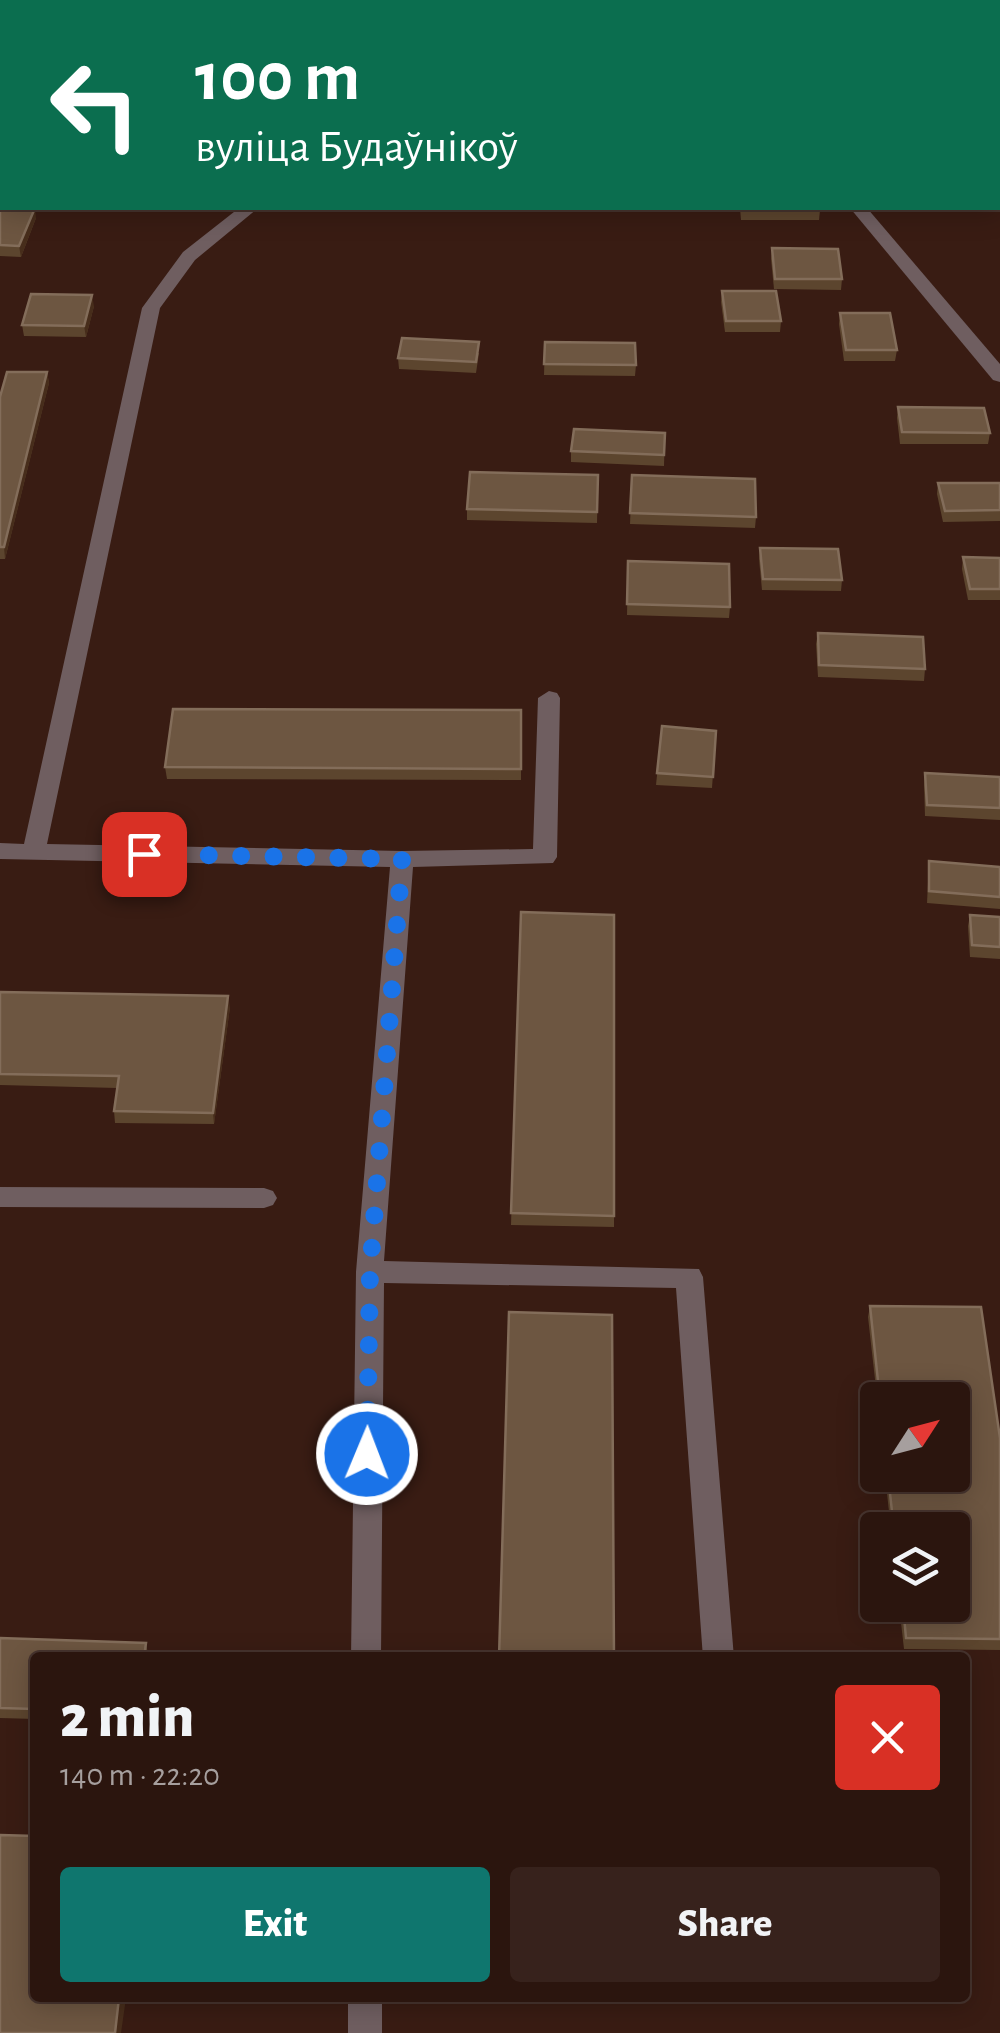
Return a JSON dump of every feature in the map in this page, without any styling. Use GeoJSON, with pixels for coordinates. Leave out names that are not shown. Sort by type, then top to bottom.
{"type":"FeatureCollection","features":[{"type":"Feature","properties":{"kind":"street"},"geometry":{"type":"LineString","coordinates":[[34,852],[151,308],[189,256],[246,210]]}},
{"type":"Feature","properties":{"kind":"street"},"geometry":{"type":"LineString","coordinates":[[860,210],[1000,376]]}},
{"type":"Feature","properties":{"kind":"street"},"geometry":{"type":"LineString","coordinates":[[0,851],[545,858],[549,698]]}},
{"type":"Feature","properties":{"kind":"street"},"geometry":{"type":"LineString","coordinates":[[366,1652],[370,1272],[402,859]]}},
{"type":"Feature","properties":{"kind":"street"},"geometry":{"type":"LineString","coordinates":[[0,1197],[264,1198]]}},
{"type":"Feature","properties":{"kind":"street"},"geometry":{"type":"LineString","coordinates":[[370,1272],[689,1276],[719,1652]]}},
{"type":"Feature","properties":{"kind":"street"},"geometry":{"type":"LineString","coordinates":[[364,2033],[365,2002]]}},
{"type":"Feature","properties":{"kind":"building"},"geometry":{"type":"Polygon","coordinates":[[[0,210],[34,210],[19,246],[0,245],[0,210]]]}},
{"type":"Feature","properties":{"kind":"building"},"geometry":{"type":"Polygon","coordinates":[[[772,248],[838,249],[842,279],[775,279],[772,248]]]}},
{"type":"Feature","properties":{"kind":"building"},"geometry":{"type":"Polygon","coordinates":[[[722,291],[776,291],[781,321],[726,321],[722,291]]]}},
{"type":"Feature","properties":{"kind":"building"},"geometry":{"type":"Polygon","coordinates":[[[31,294],[92,295],[84,326],[22,325],[31,294]]]}},
{"type":"Feature","properties":{"kind":"building"},"geometry":{"type":"Polygon","coordinates":[[[840,313],[890,313],[897,350],[846,350],[840,313]]]}},
{"type":"Feature","properties":{"kind":"building"},"geometry":{"type":"Polygon","coordinates":[[[402,338],[479,342],[476,362],[398,358],[402,338]]]}},
{"type":"Feature","properties":{"kind":"building"},"geometry":{"type":"Polygon","coordinates":[[[545,342],[635,343],[636,365],[544,364],[545,342]]]}},
{"type":"Feature","properties":{"kind":"building"},"geometry":{"type":"Polygon","coordinates":[[[7,372],[47,372],[4,547],[0,547],[0,397],[7,372]]]}},
{"type":"Feature","properties":{"kind":"building"},"geometry":{"type":"Polygon","coordinates":[[[898,407],[984,408],[990,433],[902,432],[898,407]]]}},
{"type":"Feature","properties":{"kind":"building"},"geometry":{"type":"Polygon","coordinates":[[[574,429],[665,433],[664,455],[571,451],[574,429]]]}},
{"type":"Feature","properties":{"kind":"building"},"geometry":{"type":"Polygon","coordinates":[[[470,472],[598,475],[597,512],[467,509],[470,472]]]}},
{"type":"Feature","properties":{"kind":"building"},"geometry":{"type":"Polygon","coordinates":[[[632,475],[755,479],[756,517],[630,513],[632,475]]]}},
{"type":"Feature","properties":{"kind":"building"},"geometry":{"type":"Polygon","coordinates":[[[938,483],[1000,483],[1000,510],[945,511],[938,483]]]}},
{"type":"Feature","properties":{"kind":"building"},"geometry":{"type":"Polygon","coordinates":[[[760,548],[838,549],[842,580],[763,579],[760,548]]]}},
{"type":"Feature","properties":{"kind":"building"},"geometry":{"type":"Polygon","coordinates":[[[963,557],[1000,558],[1000,589],[970,589],[963,557]]]}},
{"type":"Feature","properties":{"kind":"building"},"geometry":{"type":"Polygon","coordinates":[[[628,561],[729,564],[730,607],[627,604],[628,561]]]}},
{"type":"Feature","properties":{"kind":"building"},"geometry":{"type":"Polygon","coordinates":[[[818,633],[923,637],[925,669],[819,665],[818,633]]]}},
{"type":"Feature","properties":{"kind":"building"},"geometry":{"type":"Polygon","coordinates":[[[173,709],[521,710],[521,769],[165,767],[173,709]]]}},
{"type":"Feature","properties":{"kind":"building"},"geometry":{"type":"Polygon","coordinates":[[[662,726],[716,731],[713,777],[657,773],[662,726]]]}},
{"type":"Feature","properties":{"kind":"building"},"geometry":{"type":"Polygon","coordinates":[[[925,773],[1000,777],[1000,808],[927,805],[925,773]]]}},
{"type":"Feature","properties":{"kind":"building"},"geometry":{"type":"Polygon","coordinates":[[[929,861],[1000,867],[1000,897],[929,891],[929,861]]]}},
{"type":"Feature","properties":{"kind":"building"},"geometry":{"type":"Polygon","coordinates":[[[521,912],[614,915],[614,1216],[511,1213],[521,912]]]}},
{"type":"Feature","properties":{"kind":"building"},"geometry":{"type":"Polygon","coordinates":[[[970,915],[1000,917],[1000,947],[972,945],[970,915]]]}},
{"type":"Feature","properties":{"kind":"building"},"geometry":{"type":"Polygon","coordinates":[[[0,992],[228,996],[213,1113],[114,1111],[119,1076],[0,1074],[0,992]]]}},
{"type":"Feature","properties":{"kind":"building"},"geometry":{"type":"Polygon","coordinates":[[[870,1306],[981,1307],[1000,1438],[1000,1639],[906,1638],[905,1622],[970,1622],[970,1512],[892,1512],[890,1492],[970,1492],[970,1382],[878,1382],[870,1306]]]}},
{"type":"Feature","properties":{"kind":"building"},"geometry":{"type":"Polygon","coordinates":[[[509,1312],[612,1315],[614,1652],[499,1652],[509,1312]]]}},
{"type":"Feature","properties":{"kind":"building"},"geometry":{"type":"Polygon","coordinates":[[[0,1638],[146,1643],[145,1652],[30,1652],[30,1709],[0,1708],[0,1638]]]}},
{"type":"Feature","properties":{"kind":"building"},"geometry":{"type":"Polygon","coordinates":[[[0,1835],[30,1836],[30,2002],[119,2002],[115,2033],[0,2033],[0,1835]]]}},
{"type":"Feature","properties":{"kind":"route"},"geometry":{"type":"LineString","coordinates":[[144,854],[402,859],[370,1272],[367,1454]]}}]}
